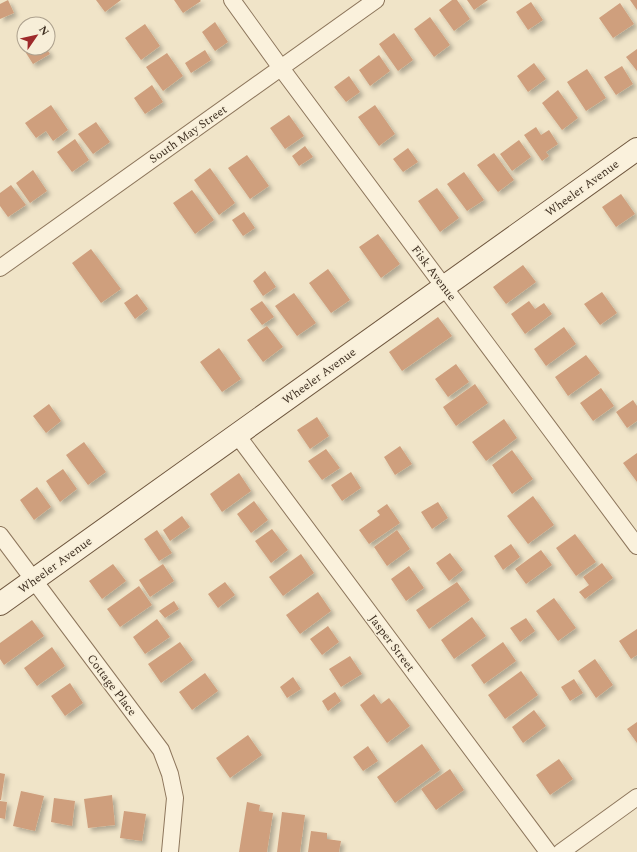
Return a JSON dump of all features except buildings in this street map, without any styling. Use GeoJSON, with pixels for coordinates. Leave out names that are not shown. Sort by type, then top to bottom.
{"type":"FeatureCollection","features":[{"type":"Feature","properties":{"kind":"street","name":"Fisk Avenue"},"geometry":{"type":"LineString","coordinates":[[232,0],[637,546]]}},
{"type":"Feature","properties":{"kind":"street","name":"South May Street"},"geometry":{"type":"LineString","coordinates":[[0,268],[376,0]]}},
{"type":"Feature","properties":{"kind":"street","name":"Wheeler Avenue"},"geometry":{"type":"LineString","coordinates":[[0,604],[444,286],[636,152]]}},
{"type":"Feature","properties":{"kind":"street","name":"Jasper Street"},"geometry":{"type":"LineString","coordinates":[[237,435],[548,852]]}},
{"type":"Feature","properties":{"kind":"street","name":"Cottage Place"},"geometry":{"type":"LineString","coordinates":[[0,535],[161,750],[170,774],[175,798],[170,852]]}},
{"type":"Feature","properties":{"kind":"street"},"geometry":{"type":"LineString","coordinates":[[561,852],[637,797]]}}]}
